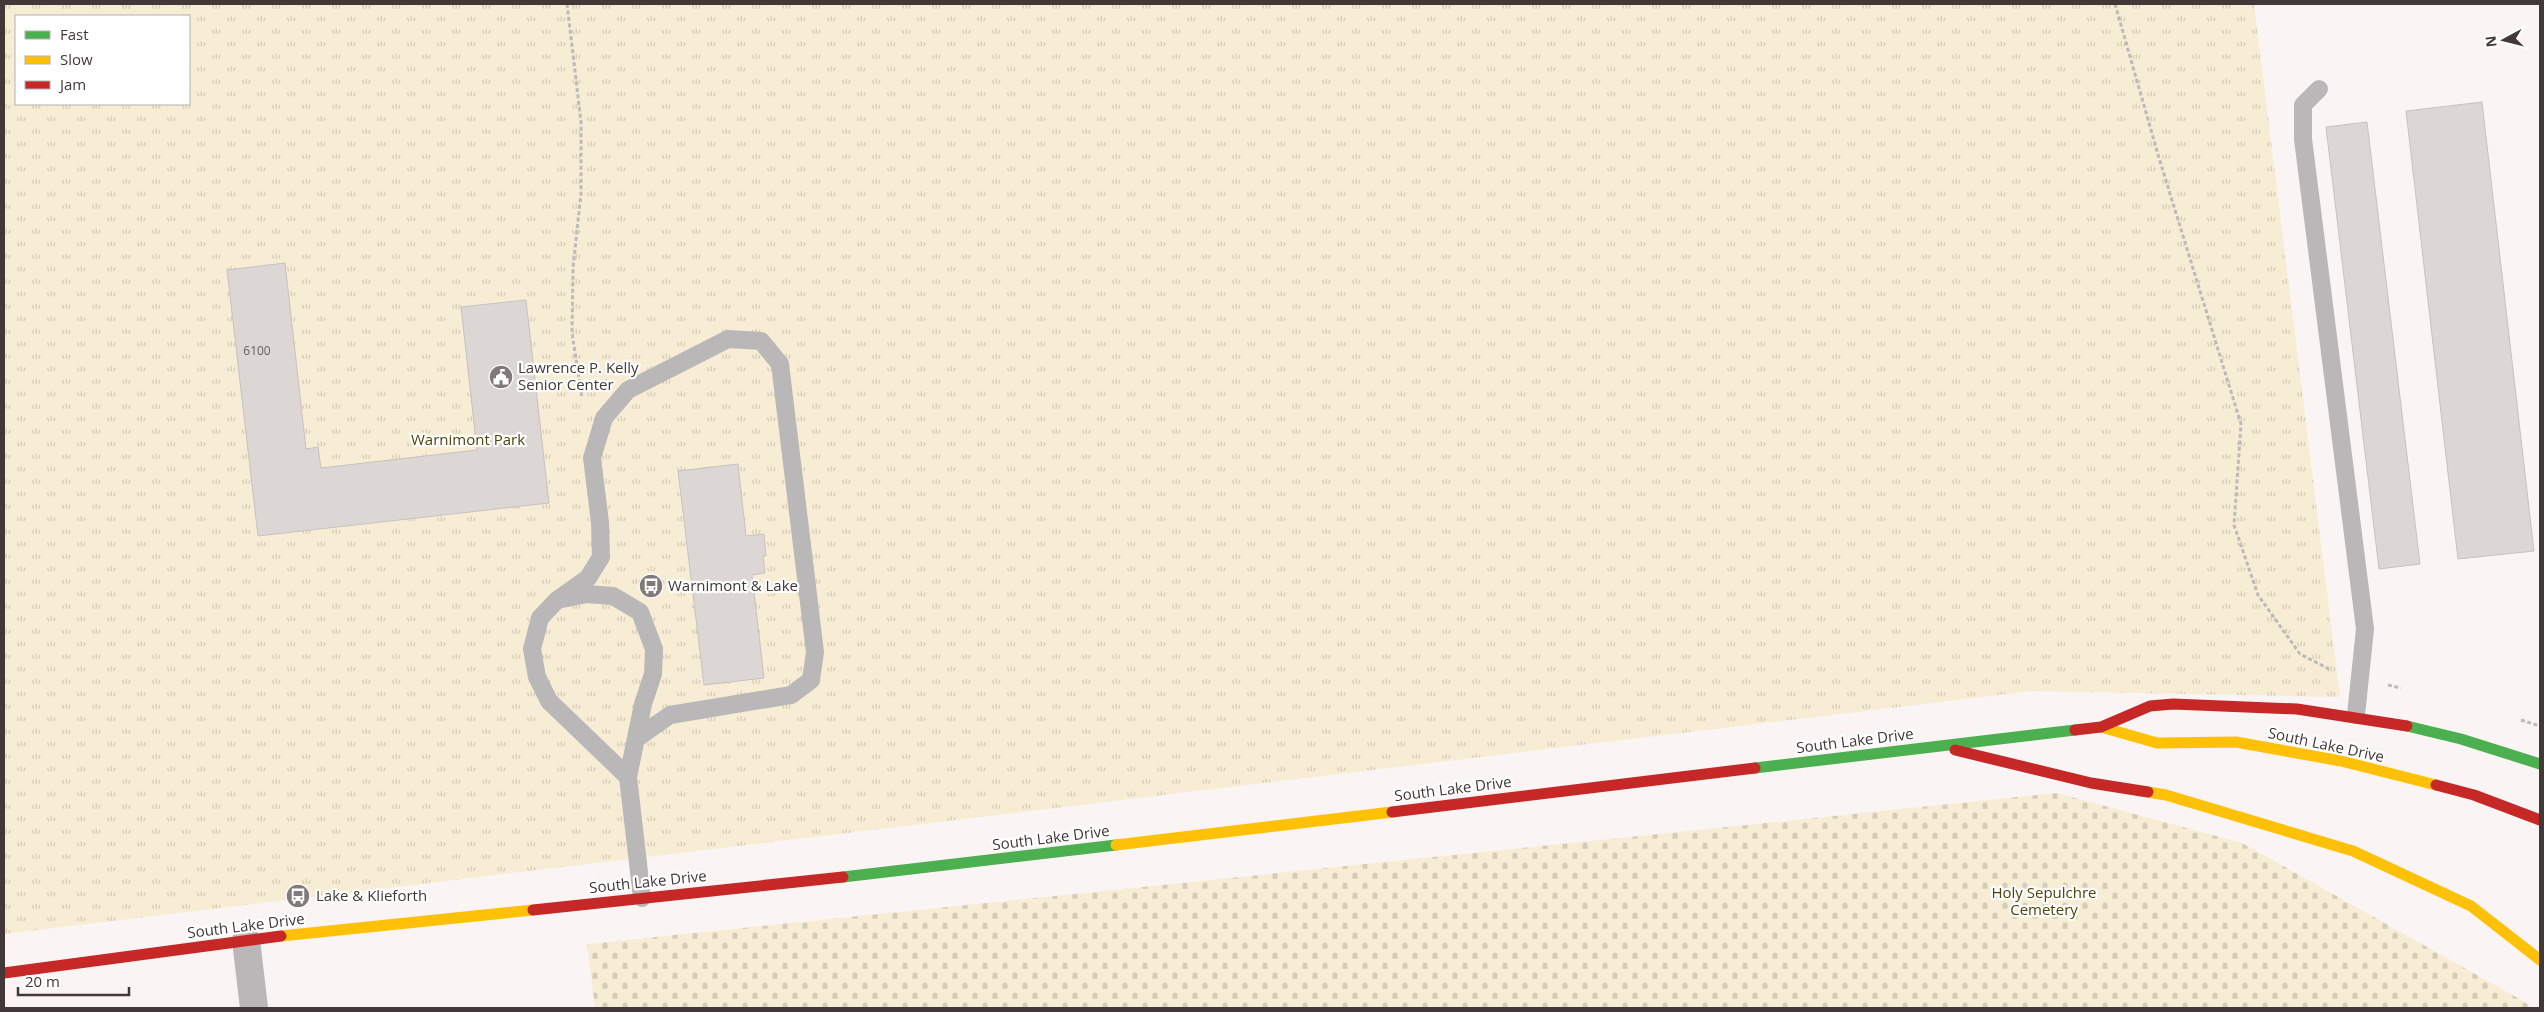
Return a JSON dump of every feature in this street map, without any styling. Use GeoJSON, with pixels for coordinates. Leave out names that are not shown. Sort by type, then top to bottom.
{"type":"FeatureCollection","features":[{"type":"Feature","properties":{"kind":"main road","name":"South Lake Drive"},"geometry":{"type":"LineString","coordinates":[[4,973],[246,940],[926,868],[2101,727],[2150,706],[2251,705],[2356,715],[2416,727],[2494,747],[2540,764]]}},
{"type":"Feature","properties":{"kind":"main road","name":"South Lake Drive"},"geometry":{"type":"LineString","coordinates":[[2101,727],[2157,742],[2236,742],[2341,761],[2474,795],[2540,820]]}},
{"type":"Feature","properties":{"kind":"main road"},"geometry":{"type":"LineString","coordinates":[[1936,746],[2091,783],[2166,795],[2353,851],[2470,906],[2540,960]]}},
{"type":"Feature","properties":{"kind":"street"},"geometry":{"type":"LineString","coordinates":[[246,940],[254,1008]]}},
{"type":"Feature","properties":{"kind":"lane"},"geometry":{"type":"LineString","coordinates":[[2319,88],[2303,105],[2303,139],[2365,629],[2356,715]]}},
{"type":"Feature","properties":{"kind":"lane"},"geometry":{"type":"LineString","coordinates":[[628,777],[549,702],[538,677],[532,649],[540,618],[557,600],[588,578],[601,557],[600,522],[592,458],[604,418],[628,390],[728,340],[761,341],[780,364],[815,652],[811,680],[791,695],[670,715],[636,739]]}},
{"type":"Feature","properties":{"kind":"lane"},"geometry":{"type":"LineString","coordinates":[[557,600],[587,594],[613,596],[640,612],[654,649],[653,674],[643,704],[628,777],[642,898]]}},
{"type":"Feature","properties":{"kind":"path"},"geometry":{"type":"LineString","coordinates":[[567,4],[581,122],[581,192],[574,268],[572,333],[583,400]]}},
{"type":"Feature","properties":{"kind":"path"},"geometry":{"type":"LineString","coordinates":[[2115,4],[2240,424],[2234,524],[2258,595],[2300,654],[2336,672]]}},
{"type":"Feature","properties":{"kind":"green space","name":"Warnimont Park"},"geometry":{"type":"Polygon","coordinates":[[[4,4],[2254,4],[2340,697],[2032,691],[4,934],[4,4]]]}},
{"type":"Feature","properties":{"kind":"green space","name":"Holy Sepulchre Cemetery"},"geometry":{"type":"Polygon","coordinates":[[[2057,793],[2242,843],[2525,1002],[2532,1008],[595,1008],[587,944],[2057,793]]]}},
{"type":"Feature","properties":{"kind":"building"},"geometry":{"type":"Polygon","coordinates":[[[2482,102],[2534,551],[2458,559],[2406,111],[2482,102]]]}},
{"type":"Feature","properties":{"kind":"building"},"geometry":{"type":"Polygon","coordinates":[[[2367,122],[2420,564],[2379,569],[2326,127],[2367,122]]]}},
{"type":"Feature","properties":{"kind":"building","name":"Lawrence P. Kelly Senior Center"},"geometry":{"type":"Polygon","coordinates":[[[285,263],[306,449],[318,447],[321,468],[477,450],[461,307],[526,300],[549,503],[258,536],[227,270],[285,263]]]}},
{"type":"Feature","properties":{"kind":"building"},"geometry":{"type":"Polygon","coordinates":[[[738,464],[746,536],[764,534],[766,556],[763,556],[765,573],[752,575],[764,678],[704,685],[678,471],[738,464]]]}},
{"type":"Feature","properties":{"kind":"traffic: fast"},"geometry":{"type":"LineString","coordinates":[[2407,726],[2461,739],[2540,764]]}},
{"type":"Feature","properties":{"kind":"traffic: fast"},"geometry":{"type":"LineString","coordinates":[[1755,768],[2075,730]]}},
{"type":"Feature","properties":{"kind":"traffic: fast"},"geometry":{"type":"LineString","coordinates":[[843,877],[1116,845]]}},
{"type":"Feature","properties":{"kind":"traffic: slow"},"geometry":{"type":"LineString","coordinates":[[2101,727],[2157,743],[2236,742],[2341,761],[2436,785]]}},
{"type":"Feature","properties":{"kind":"traffic: slow"},"geometry":{"type":"LineString","coordinates":[[2148,792],[2166,795],[2353,851],[2471,906],[2540,960]]}},
{"type":"Feature","properties":{"kind":"traffic: slow"},"geometry":{"type":"LineString","coordinates":[[1116,845],[1392,812]]}},
{"type":"Feature","properties":{"kind":"traffic: slow"},"geometry":{"type":"LineString","coordinates":[[281,936],[533,910]]}},
{"type":"Feature","properties":{"kind":"traffic: jam"},"geometry":{"type":"LineString","coordinates":[[2075,730],[2101,727],[2150,706],[2173,704],[2297,709],[2407,726]]}},
{"type":"Feature","properties":{"kind":"traffic: jam"},"geometry":{"type":"LineString","coordinates":[[1955,750],[2091,783],[2148,792]]}},
{"type":"Feature","properties":{"kind":"traffic: jam"},"geometry":{"type":"LineString","coordinates":[[1392,812],[1755,768]]}},
{"type":"Feature","properties":{"kind":"traffic: jam"},"geometry":{"type":"LineString","coordinates":[[2436,785],[2474,795],[2540,820]]}},
{"type":"Feature","properties":{"kind":"traffic: jam"},"geometry":{"type":"LineString","coordinates":[[533,910],[843,877]]}},
{"type":"Feature","properties":{"kind":"traffic: jam"},"geometry":{"type":"LineString","coordinates":[[4,973],[281,936]]}},
{"type":"Feature","properties":{"kind":"place","name":"Lawrence P. Kelly Senior Center"},"geometry":{"type":"Point","coordinates":[501,377]}},
{"type":"Feature","properties":{"kind":"place","name":"Warnimont & Lake"},"geometry":{"type":"Point","coordinates":[651,586]}},
{"type":"Feature","properties":{"kind":"place","name":"Lake & Klieforth"},"geometry":{"type":"Point","coordinates":[298,896]}}]}
